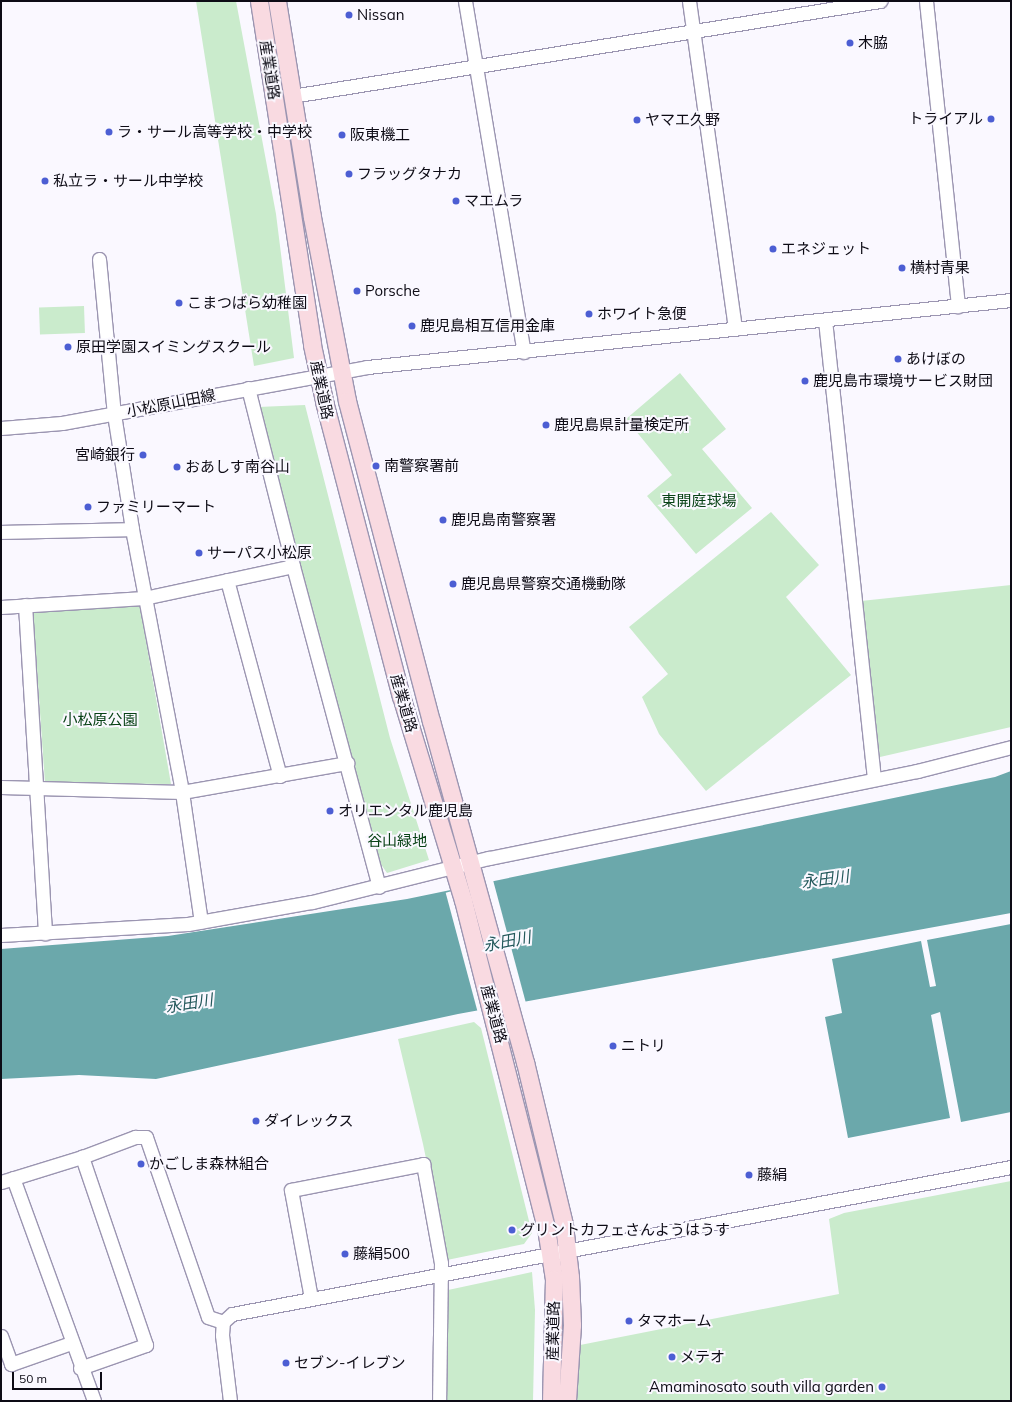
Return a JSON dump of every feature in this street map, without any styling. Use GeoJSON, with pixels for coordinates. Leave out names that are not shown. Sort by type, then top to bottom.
{"type":"FeatureCollection","features":[{"type":"Feature","properties":{"kind":"main road","name":"産業道路"},"geometry":{"type":"LineString","coordinates":[[259,1],[319,376],[366,568],[401,696],[464,872],[511,1010],[544,1138],[559,1252],[572,1325],[567,1401]]}},
{"type":"Feature","properties":{"kind":"main road","name":"産業道路"},"geometry":{"type":"LineString","coordinates":[[277,1],[292,96],[341,372],[464,872],[494,1014],[537,1186],[559,1252],[554,1286],[551,1401]]}},
{"type":"Feature","properties":{"kind":"street"},"geometry":{"type":"LineString","coordinates":[[465,1],[524,352]]}},
{"type":"Feature","properties":{"kind":"street"},"geometry":{"type":"LineString","coordinates":[[689,1],[735,329]]}},
{"type":"Feature","properties":{"kind":"street"},"geometry":{"type":"LineString","coordinates":[[292,96],[880,1]]}},
{"type":"Feature","properties":{"kind":"street"},"geometry":{"type":"LineString","coordinates":[[926,1],[958,306]]}},
{"type":"Feature","properties":{"kind":"street"},"geometry":{"type":"LineString","coordinates":[[99,259],[114,414],[144,598],[182,792],[201,922]]}},
{"type":"Feature","properties":{"kind":"street","name":"小松原山田線"},"geometry":{"type":"LineString","coordinates":[[1,428],[62,423],[367,367],[958,306],[1011,304]]}},
{"type":"Feature","properties":{"kind":"street"},"geometry":{"type":"LineString","coordinates":[[825,320],[874,778]]}},
{"type":"Feature","properties":{"kind":"street"},"geometry":{"type":"LineString","coordinates":[[248,388],[293,566],[379,887]]}},
{"type":"Feature","properties":{"kind":"street"},"geometry":{"type":"LineString","coordinates":[[1,532],[132,530]]}},
{"type":"Feature","properties":{"kind":"street"},"geometry":{"type":"LineString","coordinates":[[1,607],[144,598],[293,566]]}},
{"type":"Feature","properties":{"kind":"street"},"geometry":{"type":"LineString","coordinates":[[227,580],[280,776]]}},
{"type":"Feature","properties":{"kind":"street"},"geometry":{"type":"LineString","coordinates":[[25,605],[45,932]]}},
{"type":"Feature","properties":{"kind":"street"},"geometry":{"type":"LineString","coordinates":[[1,935],[201,922],[464,872],[874,778],[917,771],[1011,747]]}},
{"type":"Feature","properties":{"kind":"street"},"geometry":{"type":"LineString","coordinates":[[1,787],[182,792],[280,776],[347,763]]}},
{"type":"Feature","properties":{"kind":"street"},"geometry":{"type":"LineString","coordinates":[[94,1401],[7,1180],[82,1157],[135,1137],[146,1137],[208,1317],[223,1322]]}},
{"type":"Feature","properties":{"kind":"street"},"geometry":{"type":"LineString","coordinates":[[80,1368],[146,1345],[82,1157]]}},
{"type":"Feature","properties":{"kind":"street"},"geometry":{"type":"LineString","coordinates":[[311,1298],[291,1190],[423,1164],[442,1263],[439,1401]]}},
{"type":"Feature","properties":{"kind":"street"},"geometry":{"type":"LineString","coordinates":[[230,1401],[222,1335],[223,1322],[232,1314],[1011,1167]]}},
{"type":"Feature","properties":{"kind":"street"},"geometry":{"type":"LineString","coordinates":[[1,1336],[12,1364],[71,1343]]}},
{"type":"Feature","properties":{"kind":"green space"},"geometry":{"type":"Polygon","coordinates":[[[196,1],[236,1],[276,214],[294,358],[254,366],[196,1]]]}},
{"type":"Feature","properties":{"kind":"green space"},"geometry":{"type":"Polygon","coordinates":[[[84,306],[85,333],[40,335],[39,308],[84,306]]]}},
{"type":"Feature","properties":{"kind":"green space","name":"東開庭球場"},"geometry":{"type":"Polygon","coordinates":[[[680,373],[726,429],[702,449],[752,508],[696,554],[647,496],[672,475],[626,419],[680,373]]]}},
{"type":"Feature","properties":{"kind":"green space","name":"谷山緑地"},"geometry":{"type":"Polygon","coordinates":[[[305,405],[390,738],[429,860],[387,873],[378,860],[258,407],[305,405]]]}},
{"type":"Feature","properties":{"kind":"green space"},"geometry":{"type":"Polygon","coordinates":[[[771,512],[819,565],[786,597],[851,675],[706,791],[659,734],[642,697],[668,674],[629,627],[771,512]]]}},
{"type":"Feature","properties":{"kind":"green space"},"geometry":{"type":"Polygon","coordinates":[[[1011,585],[1011,727],[880,757],[861,601],[1011,585]]]}},
{"type":"Feature","properties":{"kind":"green space","name":"小松原公園"},"geometry":{"type":"Polygon","coordinates":[[[139,601],[171,784],[45,783],[33,612],[139,601]]]}},
{"type":"Feature","properties":{"kind":"green space"},"geometry":{"type":"Polygon","coordinates":[[[474,1022],[481,1028],[532,1233],[524,1244],[447,1260],[423,1144],[398,1039],[474,1022]]]}},
{"type":"Feature","properties":{"kind":"green space"},"geometry":{"type":"Polygon","coordinates":[[[1011,1181],[1011,1401],[569,1401],[570,1347],[839,1294],[829,1219],[844,1213],[1011,1181]]]}},
{"type":"Feature","properties":{"kind":"green space"},"geometry":{"type":"Polygon","coordinates":[[[532,1272],[535,1310],[533,1401],[444,1401],[448,1290],[532,1272]]]}},
{"type":"Feature","properties":{"kind":"water","name":"永田川"},"geometry":{"type":"Polygon","coordinates":[[[1011,771],[1011,913],[458,1014],[156,1079],[79,1075],[1,1079],[1,949],[168,936],[407,899],[995,777],[1011,771]]]}},
{"type":"Feature","properties":{"kind":"water"},"geometry":{"type":"Polygon","coordinates":[[[1011,924],[1011,1112],[961,1122],[940,1012],[931,1015],[950,1118],[848,1138],[825,1017],[842,1013],[832,959],[921,941],[930,987],[936,986],[927,940],[1011,924]]]}},
{"type":"Feature","properties":{"kind":"pier"},"geometry":{"type":"Polygon","coordinates":[[[493,880],[526,1003],[479,1015],[446,893],[493,880]]]}},
{"type":"Feature","properties":{"kind":"place","name":"Nissan"},"geometry":{"type":"Point","coordinates":[349,15]}},
{"type":"Feature","properties":{"kind":"place","name":"木脇"},"geometry":{"type":"Point","coordinates":[850,43]}},
{"type":"Feature","properties":{"kind":"place","name":"トライアル"},"geometry":{"type":"Point","coordinates":[991,119]}},
{"type":"Feature","properties":{"kind":"place","name":"ヤマエ久野"},"geometry":{"type":"Point","coordinates":[637,120]}},
{"type":"Feature","properties":{"kind":"place","name":"ラ・サール高等学校・中学校"},"geometry":{"type":"Point","coordinates":[109,132]}},
{"type":"Feature","properties":{"kind":"place","name":"阪東機工"},"geometry":{"type":"Point","coordinates":[342,135]}},
{"type":"Feature","properties":{"kind":"place","name":"フラッグタナカ"},"geometry":{"type":"Point","coordinates":[349,174]}},
{"type":"Feature","properties":{"kind":"place","name":"私立ラ・サール中学校"},"geometry":{"type":"Point","coordinates":[45,181]}},
{"type":"Feature","properties":{"kind":"place","name":"マエムラ"},"geometry":{"type":"Point","coordinates":[456,201]}},
{"type":"Feature","properties":{"kind":"place","name":"エネジェット"},"geometry":{"type":"Point","coordinates":[773,249]}},
{"type":"Feature","properties":{"kind":"place","name":"横村青果"},"geometry":{"type":"Point","coordinates":[902,268]}},
{"type":"Feature","properties":{"kind":"place","name":"Porsche"},"geometry":{"type":"Point","coordinates":[357,291]}},
{"type":"Feature","properties":{"kind":"place","name":"こまつばら幼稚園"},"geometry":{"type":"Point","coordinates":[179,303]}},
{"type":"Feature","properties":{"kind":"place","name":"ホワイト急便"},"geometry":{"type":"Point","coordinates":[589,314]}},
{"type":"Feature","properties":{"kind":"place","name":"鹿児島相互信用金庫"},"geometry":{"type":"Point","coordinates":[412,326]}},
{"type":"Feature","properties":{"kind":"place","name":"原田学園スイミングスクール"},"geometry":{"type":"Point","coordinates":[68,347]}},
{"type":"Feature","properties":{"kind":"place","name":"あけぼの"},"geometry":{"type":"Point","coordinates":[898,359]}},
{"type":"Feature","properties":{"kind":"place","name":"鹿児島市環境サービス財団"},"geometry":{"type":"Point","coordinates":[805,381]}},
{"type":"Feature","properties":{"kind":"place","name":"鹿児島県計量検定所"},"geometry":{"type":"Point","coordinates":[546,425]}},
{"type":"Feature","properties":{"kind":"place","name":"宮崎銀行"},"geometry":{"type":"Point","coordinates":[143,455]}},
{"type":"Feature","properties":{"kind":"place","name":"南警察署前"},"geometry":{"type":"Point","coordinates":[376,466]}},
{"type":"Feature","properties":{"kind":"place","name":"おあしす南谷山"},"geometry":{"type":"Point","coordinates":[177,467]}},
{"type":"Feature","properties":{"kind":"place","name":"ファミリーマート"},"geometry":{"type":"Point","coordinates":[88,507]}},
{"type":"Feature","properties":{"kind":"place","name":"鹿児島南警察署"},"geometry":{"type":"Point","coordinates":[443,520]}},
{"type":"Feature","properties":{"kind":"place","name":"サーパス小松原"},"geometry":{"type":"Point","coordinates":[199,553]}},
{"type":"Feature","properties":{"kind":"place","name":"鹿児島県警察交通機動隊"},"geometry":{"type":"Point","coordinates":[453,584]}},
{"type":"Feature","properties":{"kind":"place","name":"オリエンタル鹿児島"},"geometry":{"type":"Point","coordinates":[330,811]}},
{"type":"Feature","properties":{"kind":"place","name":"ニトリ"},"geometry":{"type":"Point","coordinates":[613,1046]}},
{"type":"Feature","properties":{"kind":"place","name":"ダイレックス"},"geometry":{"type":"Point","coordinates":[256,1121]}},
{"type":"Feature","properties":{"kind":"place","name":"かごしま森林組合"},"geometry":{"type":"Point","coordinates":[141,1164]}},
{"type":"Feature","properties":{"kind":"place","name":"藤絹"},"geometry":{"type":"Point","coordinates":[749,1175]}},
{"type":"Feature","properties":{"kind":"place","name":"グリントカフェさんようはうす"},"geometry":{"type":"Point","coordinates":[512,1230]}},
{"type":"Feature","properties":{"kind":"place","name":"藤絹500"},"geometry":{"type":"Point","coordinates":[345,1254]}},
{"type":"Feature","properties":{"kind":"place","name":"タマホーム"},"geometry":{"type":"Point","coordinates":[629,1321]}},
{"type":"Feature","properties":{"kind":"place","name":"メテオ"},"geometry":{"type":"Point","coordinates":[672,1357]}},
{"type":"Feature","properties":{"kind":"place","name":"セブン-イレブン"},"geometry":{"type":"Point","coordinates":[286,1363]}},
{"type":"Feature","properties":{"kind":"place","name":"Amaminosato south villa garden"},"geometry":{"type":"Point","coordinates":[882,1387]}}]}
